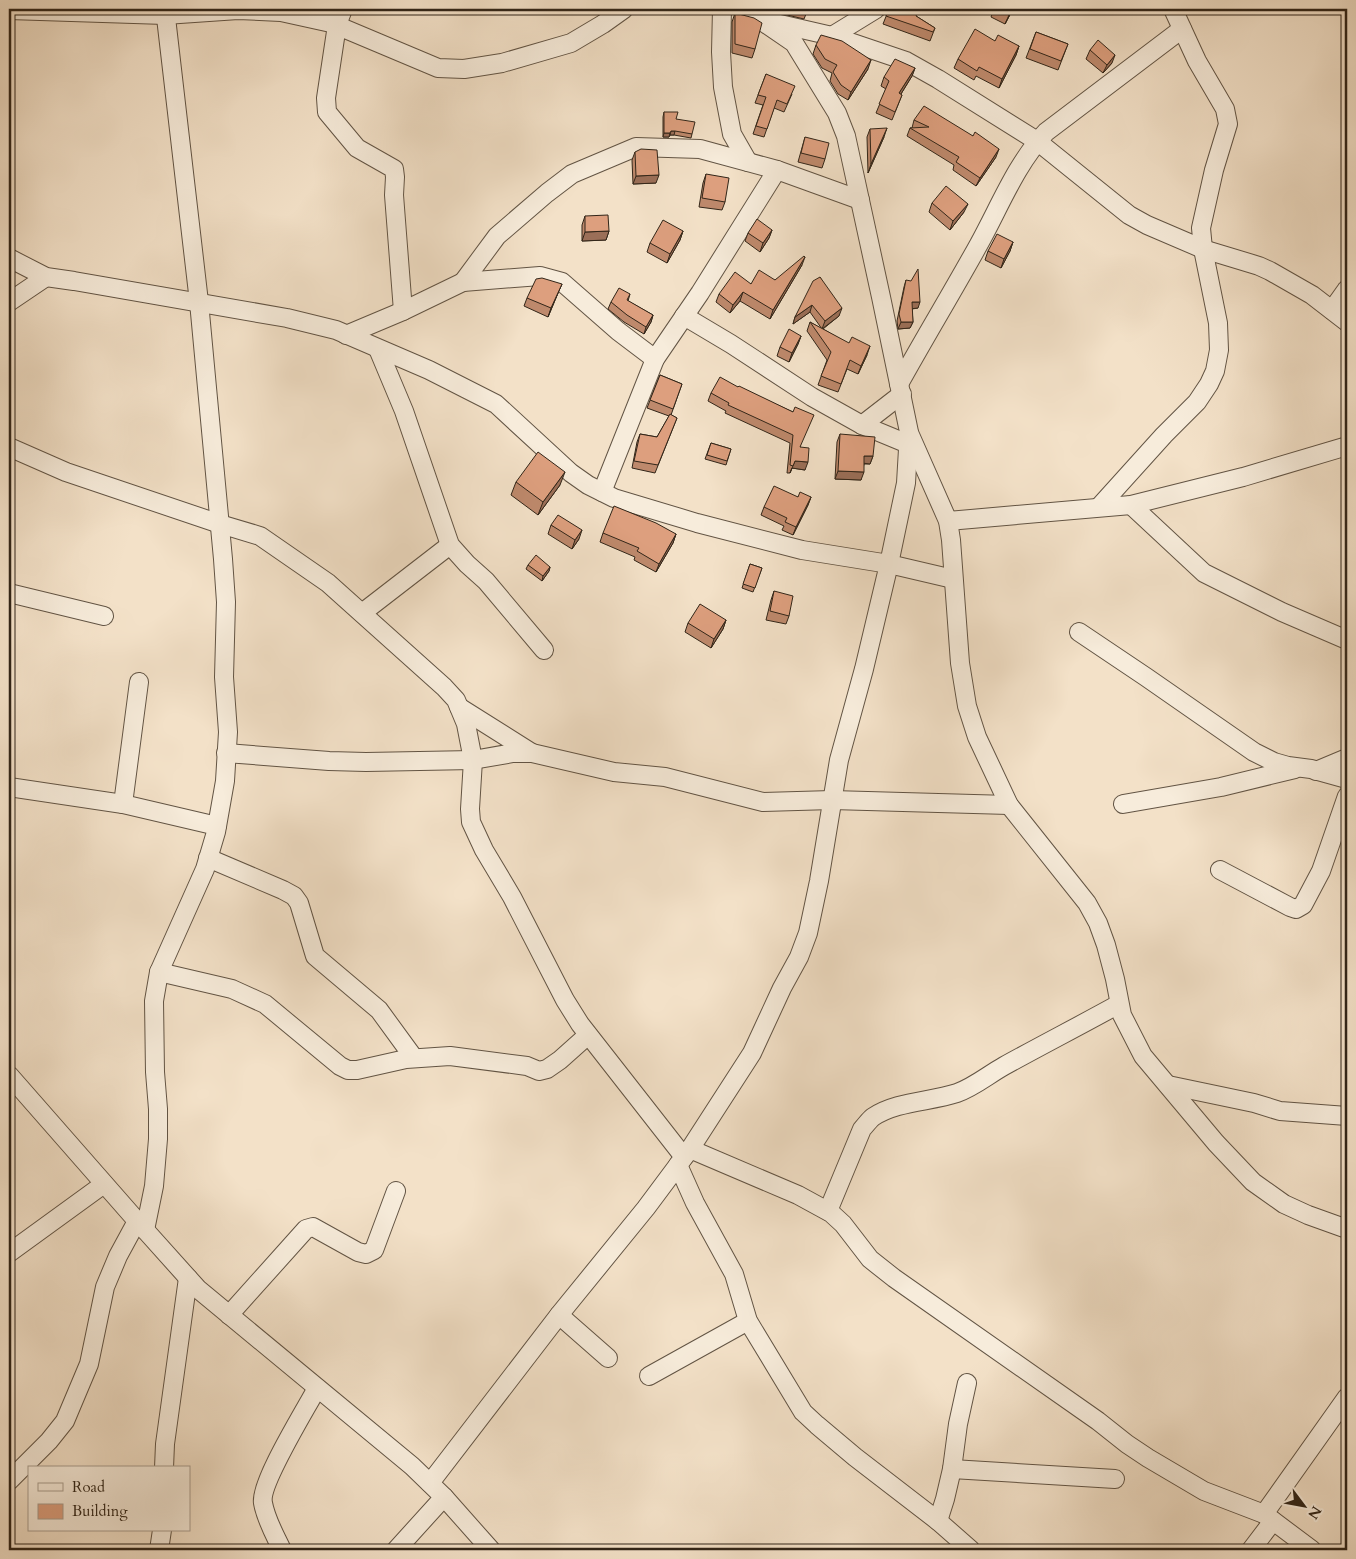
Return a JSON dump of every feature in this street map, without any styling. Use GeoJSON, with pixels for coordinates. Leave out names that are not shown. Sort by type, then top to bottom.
{"type":"FeatureCollection","features":[{"type":"Feature","properties":{"kind":"street"},"geometry":{"type":"LineString","coordinates":[[9,10],[165,12],[238,10],[340,17],[438,68],[464,69],[502,63],[570,43],[603,24],[624,9]]}},
{"type":"Feature","properties":{"kind":"street"},"geometry":{"type":"LineString","coordinates":[[722,9],[721,52],[723,86],[732,134],[748,162]]}},
{"type":"Feature","properties":{"kind":"street"},"geometry":{"type":"LineString","coordinates":[[430,1483],[559,1314],[646,1208],[684,1157],[752,1053],[782,988],[799,957],[808,933],[839,760],[864,669],[889,564],[906,483],[909,438],[901,389],[846,136],[837,113],[794,43],[744,9]]}},
{"type":"Feature","properties":{"kind":"street"},"geometry":{"type":"LineString","coordinates":[[832,36],[876,9]]}},
{"type":"Feature","properties":{"kind":"street"},"geometry":{"type":"LineString","coordinates":[[1099,508],[1197,402],[1215,371],[1219,350],[1218,323],[1203,249],[1201,228],[1214,170],[1228,124],[1225,109],[1197,61],[1173,9]]}},
{"type":"Feature","properties":{"kind":"street"},"geometry":{"type":"LineString","coordinates":[[9,1481],[49,1441],[65,1421],[89,1364],[105,1286],[118,1256],[141,1226],[154,1186],[158,1139],[158,1109],[155,1072],[154,1001],[159,972],[205,869],[218,826],[225,781],[228,732],[224,677],[226,602],[220,524],[199,302],[165,12]]}},
{"type":"Feature","properties":{"kind":"street"},"geometry":{"type":"LineString","coordinates":[[340,17],[326,98],[327,112],[358,148],[394,170],[394,195],[403,310]]}},
{"type":"Feature","properties":{"kind":"street"},"geometry":{"type":"LineString","coordinates":[[762,20],[832,36],[906,61],[1037,141],[1129,215],[1147,225],[1203,249],[1270,271],[1312,295],[1347,322]]}},
{"type":"Feature","properties":{"kind":"street"},"geometry":{"type":"LineString","coordinates":[[862,425],[901,389],[1024,160],[1037,141],[1046,132],[1182,29]]}},
{"type":"Feature","properties":{"kind":"street"},"geometry":{"type":"LineString","coordinates":[[463,282],[497,236],[547,193],[572,174],[636,146],[700,149],[776,170],[860,200]]}},
{"type":"Feature","properties":{"kind":"street"},"geometry":{"type":"LineString","coordinates":[[602,492],[654,359],[684,316],[776,170]]}},
{"type":"Feature","properties":{"kind":"street"},"geometry":{"type":"LineString","coordinates":[[9,258],[46,277],[287,318],[336,330],[429,370],[496,404],[571,473],[588,485],[614,498],[697,523],[802,550],[889,564],[953,579]]}},
{"type":"Feature","properties":{"kind":"street"},"geometry":{"type":"LineString","coordinates":[[346,335],[463,282],[540,276],[562,282],[618,331],[654,359]]}},
{"type":"Feature","properties":{"kind":"street"},"geometry":{"type":"LineString","coordinates":[[9,302],[46,277]]}},
{"type":"Feature","properties":{"kind":"street"},"geometry":{"type":"LineString","coordinates":[[1332,310],[1347,289]]}},
{"type":"Feature","properties":{"kind":"street"},"geometry":{"type":"LineString","coordinates":[[684,316],[812,397],[862,425],[909,438],[948,521],[960,663],[967,706],[977,737],[1009,805],[1086,903],[1098,923],[1109,954],[1122,1015],[1143,1056],[1216,1143],[1254,1182],[1284,1204],[1308,1215],[1347,1228]]}},
{"type":"Feature","properties":{"kind":"street"},"geometry":{"type":"LineString","coordinates":[[378,348],[404,411],[450,545],[467,564],[486,580],[544,650]]}},
{"type":"Feature","properties":{"kind":"street"},"geometry":{"type":"LineString","coordinates":[[948,521],[1131,505],[1243,477],[1347,446]]}},
{"type":"Feature","properties":{"kind":"street"},"geometry":{"type":"LineString","coordinates":[[9,447],[66,472],[260,536],[328,583],[362,612],[456,700],[466,724],[473,760],[471,822],[484,850],[512,897],[565,1000],[588,1035],[684,1157],[694,1202],[734,1274],[748,1321],[803,1412],[817,1426],[938,1521],[971,1550]]}},
{"type":"Feature","properties":{"kind":"street"},"geometry":{"type":"LineString","coordinates":[[1131,505],[1204,573],[1282,612],[1347,640]]}},
{"type":"Feature","properties":{"kind":"street"},"geometry":{"type":"LineString","coordinates":[[362,612],[450,545]]}},
{"type":"Feature","properties":{"kind":"street"},"geometry":{"type":"LineString","coordinates":[[9,593],[104,616]]}},
{"type":"Feature","properties":{"kind":"street"},"geometry":{"type":"LineString","coordinates":[[1079,632],[1146,676],[1254,752],[1274,762],[1347,779]]}},
{"type":"Feature","properties":{"kind":"street"},"geometry":{"type":"LineString","coordinates":[[124,804],[139,682]]}},
{"type":"Feature","properties":{"kind":"street"},"geometry":{"type":"LineString","coordinates":[[459,707],[532,753]]}},
{"type":"Feature","properties":{"kind":"street"},"geometry":{"type":"LineString","coordinates":[[226,753],[366,762],[473,760],[513,753],[532,753],[614,772],[665,777],[763,802],[832,800],[1009,805]]}},
{"type":"Feature","properties":{"kind":"street"},"geometry":{"type":"LineString","coordinates":[[1123,804],[1221,787],[1308,769],[1347,758]]}},
{"type":"Feature","properties":{"kind":"street"},"geometry":{"type":"LineString","coordinates":[[9,787],[124,804],[218,826]]}},
{"type":"Feature","properties":{"kind":"street"},"geometry":{"type":"LineString","coordinates":[[1220,870],[1290,907],[1296,909],[1303,905],[1320,871],[1347,796]]}},
{"type":"Feature","properties":{"kind":"street"},"geometry":{"type":"LineString","coordinates":[[208,858],[294,896],[299,903],[315,956],[379,1010],[414,1058]]}},
{"type":"Feature","properties":{"kind":"street"},"geometry":{"type":"LineString","coordinates":[[159,972],[232,989],[265,1004],[340,1066],[348,1070],[357,1070],[414,1058],[450,1056],[527,1066],[539,1070],[547,1069],[588,1035]]}},
{"type":"Feature","properties":{"kind":"street"},"geometry":{"type":"LineString","coordinates":[[828,1211],[862,1128],[872,1118],[886,1110],[913,1101],[931,1100],[959,1092],[1119,1004]]}},
{"type":"Feature","properties":{"kind":"street"},"geometry":{"type":"LineString","coordinates":[[9,1075],[198,1289],[430,1483],[491,1550]]}},
{"type":"Feature","properties":{"kind":"street"},"geometry":{"type":"LineString","coordinates":[[1168,1085],[1254,1103],[1280,1111],[1347,1116]]}},
{"type":"Feature","properties":{"kind":"street"},"geometry":{"type":"LineString","coordinates":[[684,1157],[798,1195],[828,1211],[844,1224],[870,1259],[894,1278],[1098,1421],[1127,1444],[1204,1491],[1268,1517],[1312,1550]]}},
{"type":"Feature","properties":{"kind":"street"},"geometry":{"type":"LineString","coordinates":[[9,1253],[104,1184]]}},
{"type":"Feature","properties":{"kind":"street"},"geometry":{"type":"LineString","coordinates":[[229,1315],[306,1229],[313,1227],[358,1252],[366,1254],[374,1250],[396,1191]]}},
{"type":"Feature","properties":{"kind":"street"},"geometry":{"type":"LineString","coordinates":[[164,1466],[165,1444],[188,1278]]}},
{"type":"Feature","properties":{"kind":"street"},"geometry":{"type":"LineString","coordinates":[[559,1314],[608,1358]]}},
{"type":"Feature","properties":{"kind":"street"},"geometry":{"type":"LineString","coordinates":[[648,1376],[748,1321]]}},
{"type":"Feature","properties":{"kind":"street"},"geometry":{"type":"LineString","coordinates":[[938,1521],[952,1469],[966,1383]]}},
{"type":"Feature","properties":{"kind":"street"},"geometry":{"type":"LineString","coordinates":[[282,1550],[262,1502],[266,1484],[318,1388]]}},
{"type":"Feature","properties":{"kind":"street"},"geometry":{"type":"LineString","coordinates":[[1251,1550],[1268,1517],[1347,1397]]}},
{"type":"Feature","properties":{"kind":"street"},"geometry":{"type":"LineString","coordinates":[[952,1469],[1115,1479]]}},
{"type":"Feature","properties":{"kind":"street"},"geometry":{"type":"LineString","coordinates":[[396,1550],[444,1498]]}},
{"type":"Feature","properties":{"kind":"street"},"geometry":{"type":"LineString","coordinates":[[159,1550],[162,1532]]}},
{"type":"Feature","properties":{"kind":"building"},"geometry":{"type":"Polygon","coordinates":[[[889,9],[919,9],[916,16],[935,28],[933,32],[886,16],[889,9]]]}},
{"type":"Feature","properties":{"kind":"building"},"geometry":{"type":"Polygon","coordinates":[[[995,9],[1012,9],[1009,15],[995,9]]]}},
{"type":"Feature","properties":{"kind":"building"},"geometry":{"type":"Polygon","coordinates":[[[735,13],[754,18],[762,23],[755,49],[735,44],[735,13]]]}},
{"type":"Feature","properties":{"kind":"building"},"geometry":{"type":"Polygon","coordinates":[[[975,29],[995,41],[998,35],[1019,46],[1002,79],[979,67],[977,71],[958,59],[975,29]]]}},
{"type":"Feature","properties":{"kind":"building"},"geometry":{"type":"Polygon","coordinates":[[[1036,32],[1068,44],[1061,61],[1030,49],[1036,32]]]}},
{"type":"Feature","properties":{"kind":"building"},"geometry":{"type":"Polygon","coordinates":[[[821,35],[842,41],[871,60],[851,92],[841,85],[833,72],[837,65],[825,59],[816,45],[821,35]]]}},
{"type":"Feature","properties":{"kind":"building"},"geometry":{"type":"Polygon","coordinates":[[[1098,40],[1115,55],[1107,65],[1090,50],[1098,40]]]}},
{"type":"Feature","properties":{"kind":"building"},"geometry":{"type":"Polygon","coordinates":[[[895,59],[915,68],[899,93],[902,95],[895,112],[879,104],[889,81],[884,77],[895,59]]]}},
{"type":"Feature","properties":{"kind":"building"},"geometry":{"type":"Polygon","coordinates":[[[766,74],[795,86],[787,104],[777,100],[767,129],[756,126],[766,97],[758,95],[766,74]]]}},
{"type":"Feature","properties":{"kind":"building"},"geometry":{"type":"Polygon","coordinates":[[[924,106],[973,136],[975,132],[999,149],[980,178],[956,162],[959,157],[910,128],[929,127],[914,120],[924,106]]]}},
{"type":"Feature","properties":{"kind":"building"},"geometry":{"type":"Polygon","coordinates":[[[664,112],[678,112],[676,119],[695,122],[692,134],[675,131],[664,133],[664,112]]]}},
{"type":"Feature","properties":{"kind":"building"},"geometry":{"type":"Polygon","coordinates":[[[887,128],[871,164],[870,129],[887,128]]]}},
{"type":"Feature","properties":{"kind":"building"},"geometry":{"type":"Polygon","coordinates":[[[805,137],[829,143],[825,159],[801,153],[805,137]]]}},
{"type":"Feature","properties":{"kind":"building"},"geometry":{"type":"Polygon","coordinates":[[[641,149],[657,150],[659,175],[636,176],[635,152],[641,149]]]}},
{"type":"Feature","properties":{"kind":"building"},"geometry":{"type":"Polygon","coordinates":[[[706,174],[729,178],[725,202],[702,198],[706,174]]]}},
{"type":"Feature","properties":{"kind":"building"},"geometry":{"type":"Polygon","coordinates":[[[946,186],[968,204],[953,221],[932,203],[946,186]]]}},
{"type":"Feature","properties":{"kind":"building"},"geometry":{"type":"Polygon","coordinates":[[[608,215],[609,231],[585,232],[585,216],[608,215]]]}},
{"type":"Feature","properties":{"kind":"building"},"geometry":{"type":"Polygon","coordinates":[[[757,219],[772,230],[763,243],[748,233],[757,219]]]}},
{"type":"Feature","properties":{"kind":"building"},"geometry":{"type":"Polygon","coordinates":[[[663,220],[683,231],[670,254],[650,243],[663,220]]]}},
{"type":"Feature","properties":{"kind":"building"},"geometry":{"type":"Polygon","coordinates":[[[997,234],[1013,242],[1004,259],[988,251],[997,234]]]}},
{"type":"Feature","properties":{"kind":"building"},"geometry":{"type":"Polygon","coordinates":[[[804,256],[773,310],[743,292],[733,305],[719,294],[735,272],[751,284],[759,270],[775,280],[804,256]]]}},
{"type":"Feature","properties":{"kind":"building"},"geometry":{"type":"Polygon","coordinates":[[[918,269],[920,302],[912,302],[913,322],[901,322],[899,314],[906,280],[911,281],[918,269]]]}},
{"type":"Feature","properties":{"kind":"building"},"geometry":{"type":"Polygon","coordinates":[[[820,277],[842,308],[825,321],[812,305],[795,317],[813,281],[820,277]]]}},
{"type":"Feature","properties":{"kind":"building"},"geometry":{"type":"Polygon","coordinates":[[[542,278],[562,284],[551,308],[527,298],[536,279],[542,278]]]}},
{"type":"Feature","properties":{"kind":"building"},"geometry":{"type":"Polygon","coordinates":[[[619,288],[630,294],[627,300],[653,315],[646,327],[611,302],[619,288]]]}},
{"type":"Feature","properties":{"kind":"building"},"geometry":{"type":"Polygon","coordinates":[[[810,322],[849,343],[852,337],[870,346],[861,366],[850,360],[841,384],[821,376],[831,352],[810,322]]]}},
{"type":"Feature","properties":{"kind":"building"},"geometry":{"type":"Polygon","coordinates":[[[789,329],[801,336],[792,353],[780,347],[789,329]]]}},
{"type":"Feature","properties":{"kind":"building"},"geometry":{"type":"Polygon","coordinates":[[[660,375],[682,384],[673,409],[650,400],[660,375]]]}},
{"type":"Feature","properties":{"kind":"building"},"geometry":{"type":"Polygon","coordinates":[[[720,377],[793,412],[795,407],[814,415],[800,447],[809,448],[808,462],[795,461],[793,466],[790,465],[793,435],[728,405],[729,403],[711,393],[720,377]]]}},
{"type":"Feature","properties":{"kind":"building"},"geometry":{"type":"Polygon","coordinates":[[[670,414],[677,418],[658,465],[634,461],[640,434],[657,437],[670,414]]]}},
{"type":"Feature","properties":{"kind":"building"},"geometry":{"type":"Polygon","coordinates":[[[840,434],[875,437],[873,456],[864,456],[864,472],[838,471],[840,434]]]}},
{"type":"Feature","properties":{"kind":"building"},"geometry":{"type":"Polygon","coordinates":[[[711,443],[731,449],[727,461],[707,455],[711,443]]]}},
{"type":"Feature","properties":{"kind":"building"},"geometry":{"type":"Polygon","coordinates":[[[538,452],[565,472],[543,502],[516,482],[538,452]]]}},
{"type":"Feature","properties":{"kind":"building"},"geometry":{"type":"Polygon","coordinates":[[[774,486],[798,497],[800,492],[811,497],[796,527],[785,522],[787,518],[764,507],[774,486]]]}},
{"type":"Feature","properties":{"kind":"building"},"geometry":{"type":"Polygon","coordinates":[[[614,506],[656,523],[676,534],[659,564],[637,551],[639,548],[603,533],[614,506]]]}},
{"type":"Feature","properties":{"kind":"building"},"geometry":{"type":"Polygon","coordinates":[[[558,515],[582,530],[575,540],[551,525],[558,515]]]}},
{"type":"Feature","properties":{"kind":"building"},"geometry":{"type":"Polygon","coordinates":[[[536,555],[550,567],[543,576],[528,565],[536,555]]]}},
{"type":"Feature","properties":{"kind":"building"},"geometry":{"type":"Polygon","coordinates":[[[750,564],[762,568],[755,588],[743,584],[750,564]]]}},
{"type":"Feature","properties":{"kind":"building"},"geometry":{"type":"Polygon","coordinates":[[[774,591],[793,596],[789,616],[770,611],[774,591]]]}},
{"type":"Feature","properties":{"kind":"building"},"geometry":{"type":"Polygon","coordinates":[[[700,604],[726,620],[714,639],[688,623],[700,604]]]}}]}
